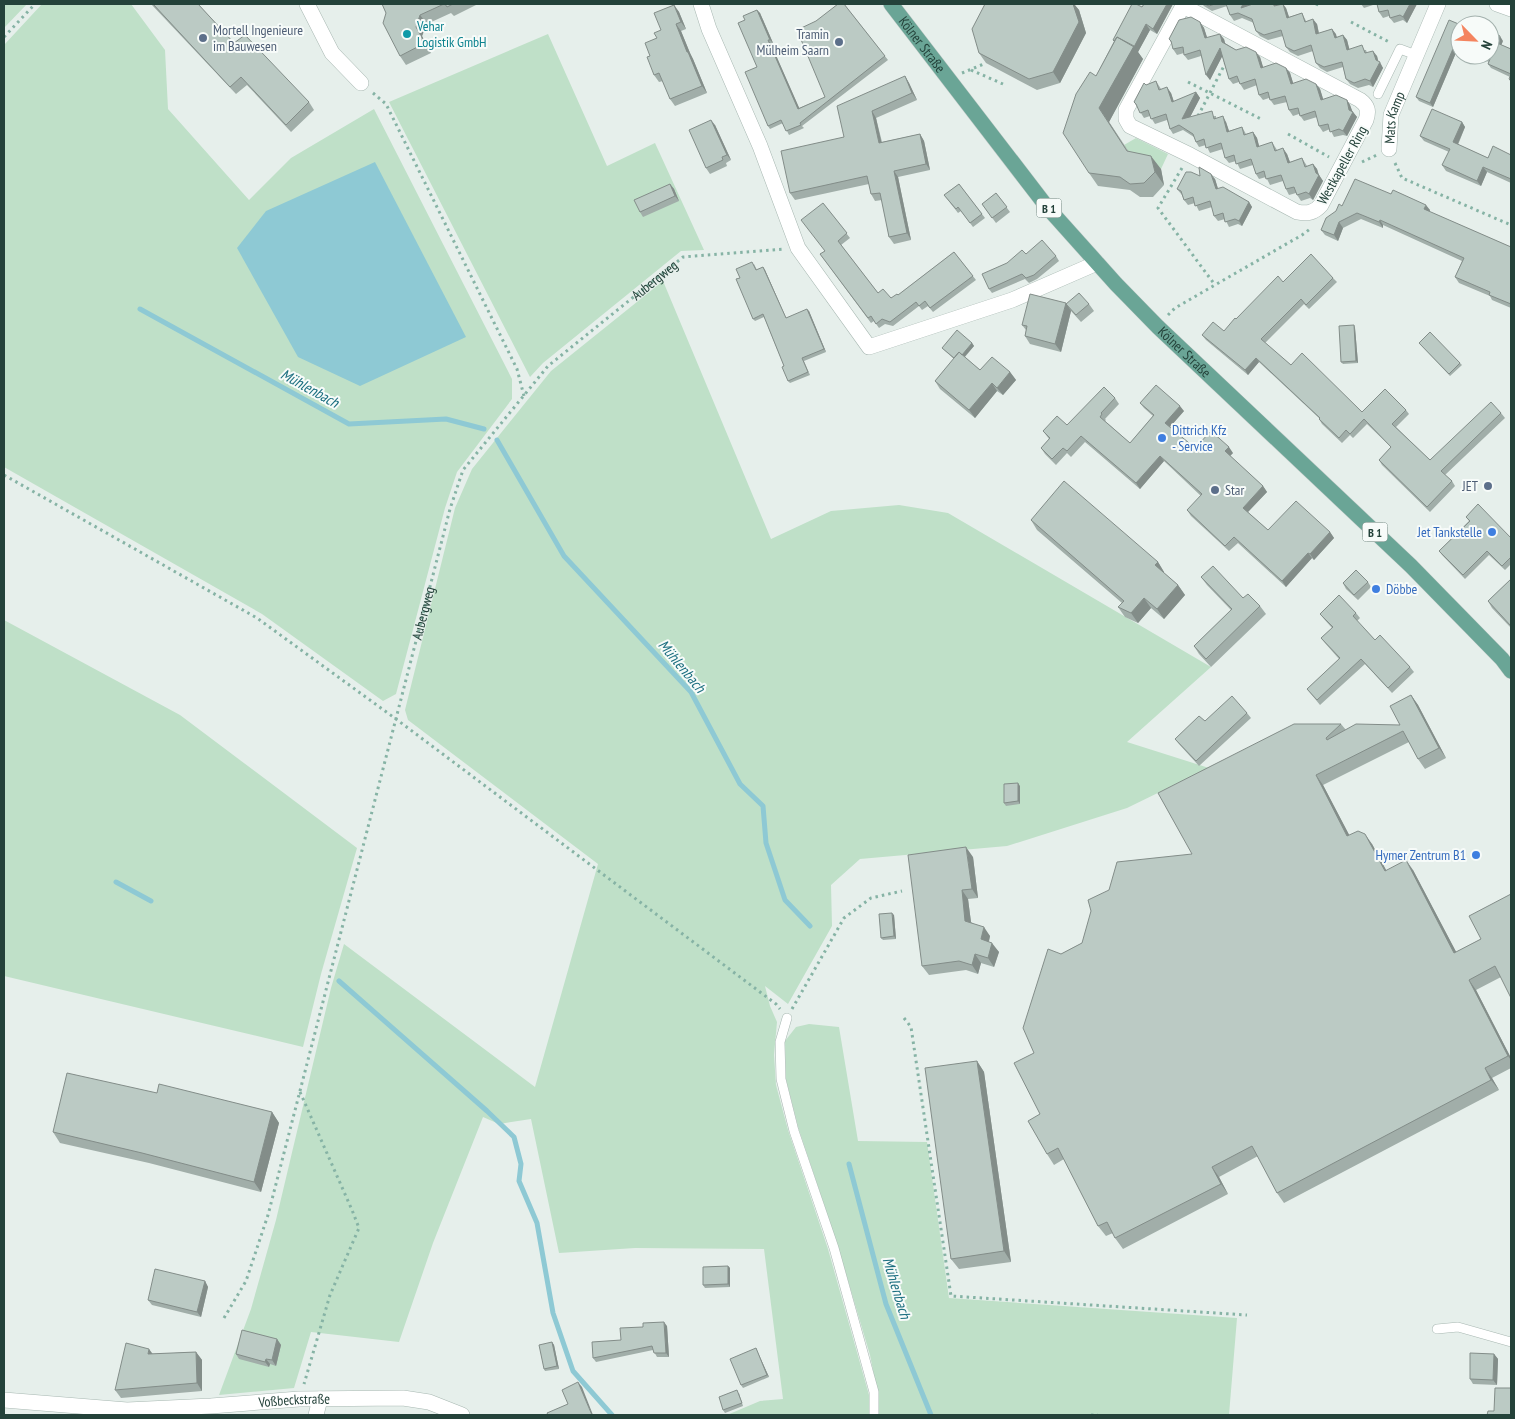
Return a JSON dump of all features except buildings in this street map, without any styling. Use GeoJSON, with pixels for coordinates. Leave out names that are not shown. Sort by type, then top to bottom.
{"type":"FeatureCollection","features":[{"type":"Feature","properties":{"kind":"main road","name":"Kölner Straße"},"geometry":{"type":"LineString","coordinates":[[891,4],[1047,206],[1097,262],[1158,327],[1412,566],[1511,671]]}},
{"type":"Feature","properties":{"kind":"street"},"geometry":{"type":"LineString","coordinates":[[307,4],[332,53],[361,83]]}},
{"type":"Feature","properties":{"kind":"street"},"geometry":{"type":"LineString","coordinates":[[701,4],[709,29],[760,146],[798,248],[869,347],[1012,300],[1097,262]]}},
{"type":"Feature","properties":{"kind":"street","name":"Mats Kamp"},"geometry":{"type":"LineString","coordinates":[[1389,149],[1390,115],[1438,4]]}},
{"type":"Feature","properties":{"kind":"street"},"geometry":{"type":"LineString","coordinates":[[1497,4],[1511,9]]}},
{"type":"Feature","properties":{"kind":"street","name":"Westkapeller Ring"},"geometry":{"type":"LineString","coordinates":[[1184,5],[1360,100],[1367,107],[1369,112],[1366,120],[1317,210],[1297,212],[1190,155],[1130,126],[1126,119],[1126,110],[1184,5]]}},
{"type":"Feature","properties":{"kind":"street","name":"Voßbeckstraße"},"geometry":{"type":"LineString","coordinates":[[4,1400],[127,1410],[299,1399],[403,1398],[429,1402],[462,1415]]}},
{"type":"Feature","properties":{"kind":"street"},"geometry":{"type":"LineString","coordinates":[[316,1415],[320,1400]]}},
{"type":"Feature","properties":{"kind":"lane"},"geometry":{"type":"LineString","coordinates":[[1378,94],[1400,48],[1416,55]]}},
{"type":"Feature","properties":{"kind":"lane"},"geometry":{"type":"LineString","coordinates":[[787,1018],[780,1042],[782,1079],[794,1131],[834,1248],[856,1324],[874,1392],[874,1415]]}},
{"type":"Feature","properties":{"kind":"lane"},"geometry":{"type":"LineString","coordinates":[[1437,1329],[1458,1327],[1511,1342]]}},
{"type":"Feature","properties":{"kind":"path"},"geometry":{"type":"LineString","coordinates":[[4,37],[35,4]]}},
{"type":"Feature","properties":{"kind":"path"},"geometry":{"type":"LineString","coordinates":[[1316,4],[1321,6]]}},
{"type":"Feature","properties":{"kind":"path"},"geometry":{"type":"LineString","coordinates":[[1351,22],[1400,48]]}},
{"type":"Feature","properties":{"kind":"path"},"geometry":{"type":"LineString","coordinates":[[1197,117],[1226,60]]}},
{"type":"Feature","properties":{"kind":"path"},"geometry":{"type":"LineString","coordinates":[[947,78],[986,64]]}},
{"type":"Feature","properties":{"kind":"path"},"geometry":{"type":"LineString","coordinates":[[970,69],[1003,84]]}},
{"type":"Feature","properties":{"kind":"path"},"geometry":{"type":"LineString","coordinates":[[1188,82],[1261,119]]}},
{"type":"Feature","properties":{"kind":"path"},"geometry":{"type":"LineString","coordinates":[[361,83],[386,104],[517,369],[524,396]]}},
{"type":"Feature","properties":{"kind":"path"},"geometry":{"type":"LineString","coordinates":[[1288,134],[1324,155]]}},
{"type":"Feature","properties":{"kind":"path"},"geometry":{"type":"LineString","coordinates":[[1360,163],[1389,149]]}},
{"type":"Feature","properties":{"kind":"path","name":"Mats Kamp"},"geometry":{"type":"LineString","coordinates":[[1389,149],[1402,178],[1511,225]]}},
{"type":"Feature","properties":{"kind":"path"},"geometry":{"type":"LineString","coordinates":[[1190,155],[1158,208],[1215,286]]}},
{"type":"Feature","properties":{"kind":"path"},"geometry":{"type":"LineString","coordinates":[[1158,327],[1175,308],[1302,236],[1316,223]]}},
{"type":"Feature","properties":{"kind":"path","name":"Aubergweg"},"geometry":{"type":"LineString","coordinates":[[224,1318],[246,1281],[268,1214],[450,509],[463,470],[548,366],[683,258],[798,248]]}},
{"type":"Feature","properties":{"kind":"path"},"geometry":{"type":"LineString","coordinates":[[4,475],[257,618],[396,719],[776,1004],[787,1018],[844,918],[871,898],[902,891]]}},
{"type":"Feature","properties":{"kind":"path"},"geometry":{"type":"LineString","coordinates":[[904,1018],[911,1027],[952,1296],[1247,1315]]}},
{"type":"Feature","properties":{"kind":"path"},"geometry":{"type":"LineString","coordinates":[[299,1399],[330,1295],[359,1228],[300,1091]]}},
{"type":"Feature","properties":{"kind":"path"},"geometry":{"type":"LineString","coordinates":[[1091,1415],[1098,1415]]}},
{"type":"Feature","properties":{"kind":"green space"},"geometry":{"type":"Polygon","coordinates":[[[6,4],[27,4],[4,28],[4,6],[6,4]]]}},
{"type":"Feature","properties":{"kind":"green space"},"geometry":{"type":"Polygon","coordinates":[[[42,4],[131,4],[165,50],[168,109],[249,200],[291,158],[374,109],[512,379],[512,399],[457,472],[445,508],[396,694],[383,701],[262,614],[4,467],[4,45],[42,4]]]}},
{"type":"Feature","properties":{"kind":"green space"},"geometry":{"type":"Polygon","coordinates":[[[548,34],[607,166],[655,143],[704,250],[681,251],[543,363],[530,377],[389,102],[548,34]]]}},
{"type":"Feature","properties":{"kind":"green space"},"geometry":{"type":"Polygon","coordinates":[[[1136,138],[1168,154],[1161,169],[1137,164],[1124,145],[1136,138]]]}},
{"type":"Feature","properties":{"kind":"green space"},"geometry":{"type":"Polygon","coordinates":[[[663,281],[771,539],[831,511],[899,505],[948,513],[1211,667],[1127,742],[1209,768],[1127,808],[1007,846],[860,859],[831,885],[832,926],[788,1004],[765,986],[770,1006],[777,1022],[774,1055],[776,1085],[788,1130],[828,1249],[869,1395],[869,1415],[727,1415],[760,1401],[783,1399],[764,1249],[635,1248],[559,1253],[531,1119],[499,1124],[483,1117],[433,1243],[399,1342],[311,1332],[294,1388],[219,1395],[251,1309],[276,1220],[331,988],[344,944],[535,1087],[598,864],[408,720],[405,710],[455,508],[472,469],[551,371],[663,281]]]}},
{"type":"Feature","properties":{"kind":"green space"},"geometry":{"type":"Polygon","coordinates":[[[4,620],[180,715],[357,848],[321,974],[303,1047],[4,976],[4,620]]]}},
{"type":"Feature","properties":{"kind":"green space"},"geometry":{"type":"Polygon","coordinates":[[[809,1024],[839,1027],[858,1141],[927,1142],[949,1298],[1237,1318],[1229,1415],[878,1415],[878,1395],[870,1355],[836,1240],[799,1130],[786,1079],[785,1041],[796,1027],[809,1024]]]}},
{"type":"Feature","properties":{"kind":"water"},"geometry":{"type":"Polygon","coordinates":[[[375,162],[466,337],[360,386],[298,357],[237,248],[266,211],[375,162]]]}},
{"type":"Feature","properties":{"kind":"waterway","name":"Mühlenbach"},"geometry":{"type":"LineString","coordinates":[[140,309],[349,424],[446,419],[484,429]]}},
{"type":"Feature","properties":{"kind":"waterway","name":"Mühlenbach"},"geometry":{"type":"LineString","coordinates":[[497,440],[564,556],[691,692],[740,784],[763,806],[766,843],[785,900],[810,926]]}},
{"type":"Feature","properties":{"kind":"waterway"},"geometry":{"type":"LineString","coordinates":[[116,882],[151,901]]}},
{"type":"Feature","properties":{"kind":"waterway"},"geometry":{"type":"LineString","coordinates":[[339,981],[514,1137],[521,1164],[519,1181],[537,1223],[553,1313],[573,1371],[612,1415]]}},
{"type":"Feature","properties":{"kind":"waterway","name":"Mühlenbach"},"geometry":{"type":"LineString","coordinates":[[849,1164],[886,1304],[931,1415]]}},
{"type":"Feature","properties":{"kind":"place","name":"Vehar Logistik GmbH"},"geometry":{"type":"Point","coordinates":[407,34]}},
{"type":"Feature","properties":{"kind":"place","name":"Mortell Ingenieure im Bauwesen"},"geometry":{"type":"Point","coordinates":[203,38]}},
{"type":"Feature","properties":{"kind":"place","name":"Tramin Mülheim Saarn"},"geometry":{"type":"Point","coordinates":[839,42]}},
{"type":"Feature","properties":{"kind":"place","name":"Dittrich Kfz - Service"},"geometry":{"type":"Point","coordinates":[1162,438]}},
{"type":"Feature","properties":{"kind":"place","name":"JET"},"geometry":{"type":"Point","coordinates":[1488,486]}},
{"type":"Feature","properties":{"kind":"place","name":"Star"},"geometry":{"type":"Point","coordinates":[1215,490]}},
{"type":"Feature","properties":{"kind":"place","name":"Jet Tankstelle"},"geometry":{"type":"Point","coordinates":[1492,532]}},
{"type":"Feature","properties":{"kind":"place","name":"Döbbe"},"geometry":{"type":"Point","coordinates":[1376,589]}},
{"type":"Feature","properties":{"kind":"place","name":"Hymer Zentrum B1"},"geometry":{"type":"Point","coordinates":[1476,855]}}]}
